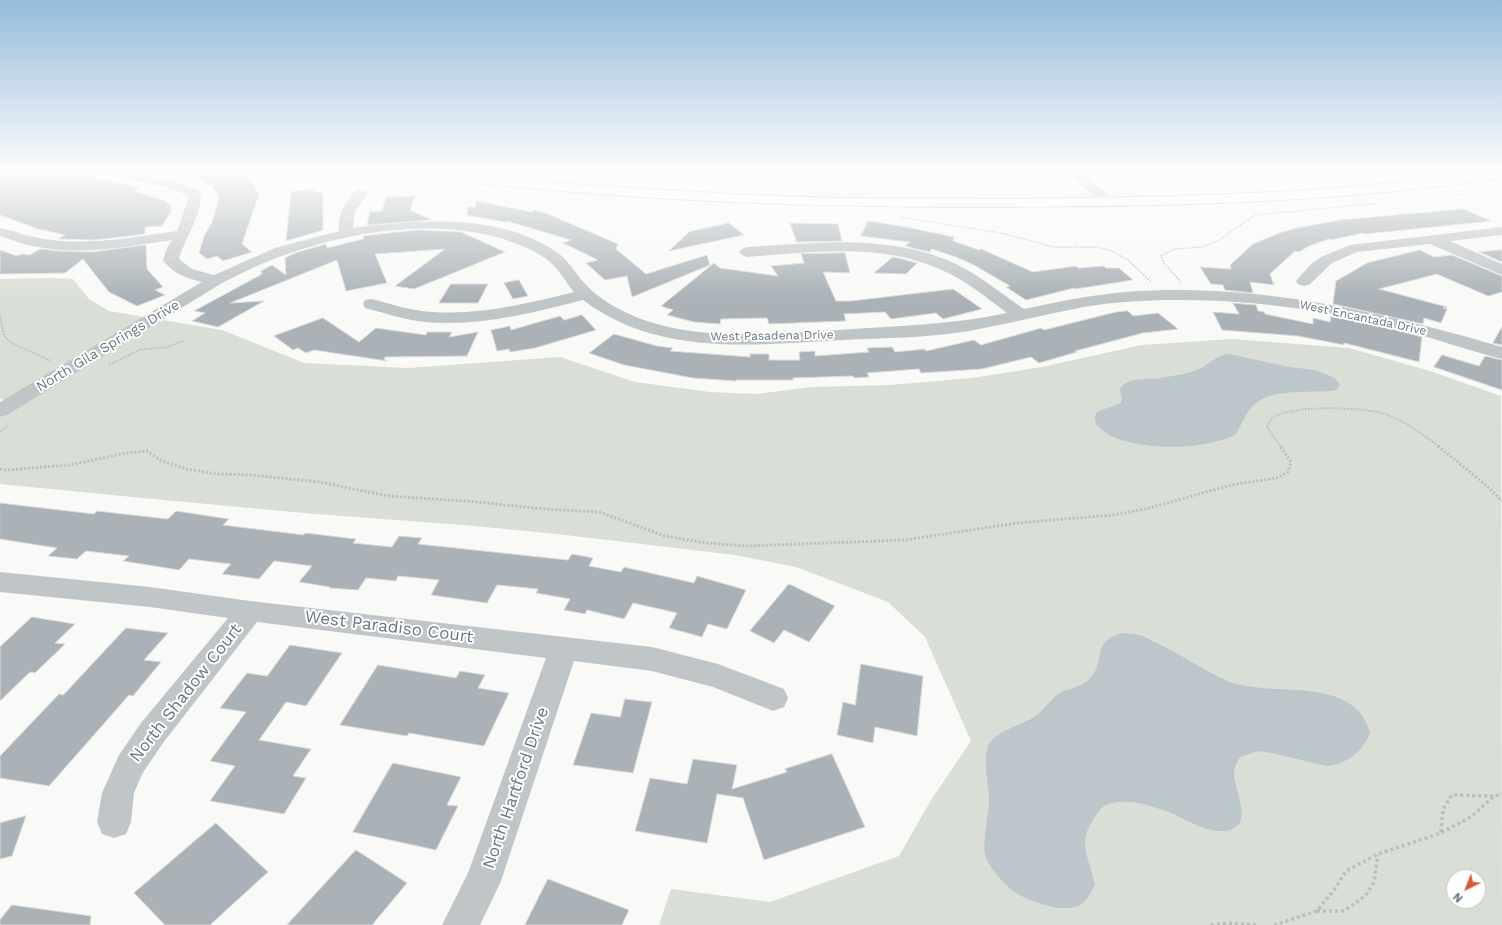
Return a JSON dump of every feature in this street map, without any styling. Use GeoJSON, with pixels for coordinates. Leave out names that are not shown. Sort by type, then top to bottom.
{"type":"FeatureCollection","features":[{"type":"Feature","properties":{"kind":"street"},"geometry":{"type":"LineString","coordinates":[[190,213],[183,234],[174,248],[171,260],[177,267],[191,275],[216,280]]}},
{"type":"Feature","properties":{"kind":"street"},"geometry":{"type":"LineString","coordinates":[[347,213],[345,222],[347,233]]}},
{"type":"Feature","properties":{"kind":"street","name":"West Pasadena Drive"},"geometry":{"type":"LineString","coordinates":[[216,280],[249,264],[288,248],[347,233],[389,227],[431,225],[463,227],[510,235],[534,245],[553,256],[569,272],[585,294],[606,309],[649,327],[677,334],[706,338],[782,338],[930,330],[963,326],[1102,299],[1129,296],[1222,296]]}},
{"type":"Feature","properties":{"kind":"street"},"geometry":{"type":"LineString","coordinates":[[1294,303],[1295,286],[1304,281],[1317,266],[1338,253],[1376,245],[1434,240],[1502,231]]}},
{"type":"Feature","properties":{"kind":"street"},"geometry":{"type":"LineString","coordinates":[[0,232],[27,240],[59,245],[115,243],[183,234]]}},
{"type":"Feature","properties":{"kind":"street"},"geometry":{"type":"LineString","coordinates":[[1434,240],[1502,270]]}},
{"type":"Feature","properties":{"kind":"street"},"geometry":{"type":"LineString","coordinates":[[747,252],[865,246],[895,250],[930,259],[951,268],[976,283],[1019,314]]}},
{"type":"Feature","properties":{"kind":"street","name":"North Gila Springs Drive"},"geometry":{"type":"LineString","coordinates":[[7,416],[72,367],[179,304],[216,280]]}},
{"type":"Feature","properties":{"kind":"street"},"geometry":{"type":"LineString","coordinates":[[1304,281],[1314,289],[1314,306]]}},
{"type":"Feature","properties":{"kind":"street"},"geometry":{"type":"LineString","coordinates":[[371,304],[406,313],[430,317],[468,317],[490,315],[541,306],[585,294]]}},
{"type":"Feature","properties":{"kind":"street","name":"West Encantada Drive"},"geometry":{"type":"LineString","coordinates":[[1222,296],[1314,306],[1403,324],[1502,353]]}},
{"type":"Feature","properties":{"kind":"street","name":"West Paradiso Court"},"geometry":{"type":"LineString","coordinates":[[2,584],[150,597],[250,611],[652,659],[718,676],[773,698]]}},
{"type":"Feature","properties":{"kind":"street","name":"North Shadow Court"},"geometry":{"type":"LineString","coordinates":[[114,822],[118,793],[130,764],[152,733],[250,611]]}},
{"type":"Feature","properties":{"kind":"street","name":"North Hartford Drive"},"geometry":{"type":"LineString","coordinates":[[461,925],[483,882],[564,648]]}},
{"type":"Feature","properties":{"kind":"path"},"geometry":{"type":"LineString","coordinates":[[1190,295],[1164,263],[1161,256],[1166,251],[1203,247],[1231,234],[1246,220],[1255,215],[1276,213]]}},
{"type":"Feature","properties":{"kind":"path"},"geometry":{"type":"LineString","coordinates":[[0,316],[4,336],[13,344],[44,358],[72,367]]}},
{"type":"Feature","properties":{"kind":"path"},"geometry":{"type":"LineString","coordinates":[[106,366],[139,350],[167,347],[183,341]]}},
{"type":"Feature","properties":{"kind":"path"},"geometry":{"type":"LineString","coordinates":[[0,469],[6,470],[70,465],[126,453],[147,451],[160,460],[186,468],[218,474],[252,475],[319,482],[388,496],[478,502],[527,508],[599,512],[664,536],[706,543],[747,546],[905,540],[1017,523],[1113,514],[1146,509],[1231,484],[1277,478],[1288,472],[1291,462],[1284,450],[1272,438],[1267,427],[1268,421],[1274,416],[1290,412],[1346,407],[1365,408],[1384,413],[1403,421],[1424,435],[1502,501]]}},
{"type":"Feature","properties":{"kind":"path"},"geometry":{"type":"LineString","coordinates":[[0,432],[7,416]]}},
{"type":"Feature","properties":{"kind":"path"},"geometry":{"type":"LineString","coordinates":[[1441,832],[1443,808],[1452,795],[1494,796],[1502,794]]}},
{"type":"Feature","properties":{"kind":"path"},"geometry":{"type":"LineString","coordinates":[[1317,910],[1334,890],[1346,871],[1378,854],[1441,832],[1471,817],[1494,796]]}},
{"type":"Feature","properties":{"kind":"path"},"geometry":{"type":"LineString","coordinates":[[1274,925],[1317,910],[1344,912],[1365,896],[1374,882],[1378,854]]}},
{"type":"Feature","properties":{"kind":"path"},"geometry":{"type":"LineString","coordinates":[[1211,925],[1226,922],[1259,925]]}},
{"type":"Feature","properties":{"kind":"shaded area"},"geometry":{"type":"Polygon","coordinates":[[[50,278],[73,279],[89,299],[109,311],[222,330],[304,363],[408,368],[560,357],[635,382],[710,392],[756,394],[812,387],[890,385],[972,378],[1042,367],[1142,345],[1231,339],[1349,348],[1430,371],[1501,396],[1502,925],[659,925],[671,889],[770,902],[899,856],[931,800],[971,741],[925,637],[888,602],[796,567],[735,555],[557,534],[464,525],[315,514],[0,484],[0,417],[24,403],[0,399],[0,279],[50,278]]]}},
{"type":"Feature","properties":{"kind":"shaded area"},"geometry":{"type":"Polygon","coordinates":[[[1229,354],[1289,367],[1315,370],[1335,378],[1340,385],[1336,390],[1277,394],[1267,397],[1252,407],[1236,434],[1223,440],[1206,444],[1166,447],[1128,442],[1112,436],[1097,425],[1095,416],[1097,412],[1121,403],[1122,399],[1120,390],[1127,382],[1162,378],[1192,372],[1218,358],[1229,354]]]}},
{"type":"Feature","properties":{"kind":"shaded area"},"geometry":{"type":"Polygon","coordinates":[[[1123,633],[1143,636],[1230,682],[1248,686],[1310,691],[1330,695],[1348,702],[1361,715],[1370,733],[1363,746],[1353,756],[1333,765],[1326,766],[1258,751],[1240,757],[1234,774],[1242,815],[1237,826],[1229,830],[1211,830],[1201,827],[1166,811],[1144,804],[1120,802],[1104,806],[1094,818],[1085,838],[1086,852],[1095,885],[1090,894],[1081,904],[1071,908],[1044,905],[1026,898],[1012,890],[997,875],[990,866],[986,857],[984,844],[989,796],[986,754],[990,743],[998,735],[1038,715],[1058,694],[1086,682],[1097,668],[1102,648],[1106,642],[1112,637],[1123,633]]]}},
{"type":"Feature","properties":{"kind":"building"},"geometry":{"type":"Polygon","coordinates":[[[0,213],[170,213],[162,226],[145,227],[145,234],[95,240],[58,239],[65,235],[38,229],[0,215],[0,213]]]}},
{"type":"Feature","properties":{"kind":"building"},"geometry":{"type":"Polygon","coordinates":[[[215,213],[252,213],[242,244],[252,252],[223,261],[217,256],[207,259],[199,253],[204,236],[212,222],[215,213]]]}},
{"type":"Feature","properties":{"kind":"building"},"geometry":{"type":"Polygon","coordinates":[[[289,213],[323,213],[323,230],[286,241],[289,213]]]}},
{"type":"Feature","properties":{"kind":"building"},"geometry":{"type":"Polygon","coordinates":[[[370,213],[417,213],[432,220],[367,225],[370,213]]]}},
{"type":"Feature","properties":{"kind":"building"},"geometry":{"type":"Polygon","coordinates":[[[467,213],[548,214],[618,244],[616,249],[646,274],[707,255],[710,265],[632,297],[627,276],[605,280],[586,263],[598,260],[563,243],[571,240],[507,221],[505,222],[467,215],[467,213]]]}},
{"type":"Feature","properties":{"kind":"building"},"geometry":{"type":"Polygon","coordinates":[[[1417,213],[1473,213],[1491,221],[1366,234],[1363,233],[1331,240],[1329,239],[1309,246],[1299,252],[1295,251],[1270,274],[1274,285],[1250,282],[1253,293],[1225,290],[1223,285],[1211,284],[1200,267],[1231,269],[1230,265],[1253,244],[1282,232],[1340,220],[1417,213]]]}},
{"type":"Feature","properties":{"kind":"building"},"geometry":{"type":"Polygon","coordinates":[[[868,221],[954,237],[953,241],[979,250],[981,249],[1033,272],[1076,266],[1078,268],[1104,266],[1106,268],[1119,268],[1133,280],[1074,288],[1026,300],[1006,287],[1010,286],[974,265],[956,257],[932,249],[929,252],[905,246],[910,242],[861,236],[868,221]]]}},
{"type":"Feature","properties":{"kind":"building"},"geometry":{"type":"Polygon","coordinates":[[[729,223],[744,235],[669,251],[689,232],[729,223]]]}},
{"type":"Feature","properties":{"kind":"building"},"geometry":{"type":"Polygon","coordinates":[[[790,223],[838,224],[842,241],[797,242],[790,223]]]}},
{"type":"Feature","properties":{"kind":"building"},"geometry":{"type":"Polygon","coordinates":[[[417,230],[461,232],[505,252],[414,289],[395,286],[445,249],[375,254],[387,283],[346,291],[337,260],[230,303],[264,301],[218,327],[192,321],[205,313],[194,311],[262,274],[261,271],[272,265],[286,275],[285,258],[295,253],[326,244],[327,248],[363,239],[364,236],[417,230]]]}},
{"type":"Feature","properties":{"kind":"building"},"geometry":{"type":"Polygon","coordinates":[[[146,245],[147,269],[163,287],[155,290],[165,295],[137,306],[109,292],[83,259],[65,273],[0,274],[0,250],[17,256],[22,254],[30,255],[40,249],[92,252],[146,245]]]}},
{"type":"Feature","properties":{"kind":"building"},"geometry":{"type":"Polygon","coordinates":[[[1420,250],[1434,257],[1452,255],[1502,276],[1502,292],[1488,296],[1437,274],[1379,289],[1447,307],[1443,308],[1447,309],[1441,323],[1424,318],[1423,324],[1333,304],[1336,281],[1367,263],[1420,250]]]}},
{"type":"Feature","properties":{"kind":"building"},"geometry":{"type":"Polygon","coordinates":[[[1502,250],[1502,262],[1479,252],[1502,250]]]}},
{"type":"Feature","properties":{"kind":"building"},"geometry":{"type":"Polygon","coordinates":[[[845,253],[850,273],[823,272],[836,301],[851,301],[953,289],[982,309],[943,319],[936,313],[891,319],[885,312],[844,314],[846,321],[769,324],[767,318],[721,319],[720,324],[694,322],[667,315],[673,310],[661,306],[714,263],[720,268],[778,276],[771,266],[804,263],[801,254],[845,253]]]}},
{"type":"Feature","properties":{"kind":"building"},"geometry":{"type":"Polygon","coordinates":[[[893,257],[917,263],[906,274],[874,273],[893,257]]]}},
{"type":"Feature","properties":{"kind":"building"},"geometry":{"type":"Polygon","coordinates":[[[519,280],[528,296],[513,299],[504,283],[519,280]]]}},
{"type":"Feature","properties":{"kind":"building"},"geometry":{"type":"Polygon","coordinates":[[[451,284],[488,284],[478,303],[439,303],[451,284]]]}},
{"type":"Feature","properties":{"kind":"building"},"geometry":{"type":"Polygon","coordinates":[[[1233,303],[1256,305],[1258,311],[1264,312],[1265,314],[1313,324],[1313,318],[1330,322],[1331,316],[1378,325],[1422,337],[1419,362],[1344,343],[1344,345],[1298,336],[1222,330],[1213,312],[1239,314],[1233,303]]]}},
{"type":"Feature","properties":{"kind":"building"},"geometry":{"type":"Polygon","coordinates":[[[1128,311],[1133,316],[1158,313],[1178,329],[1143,333],[1075,351],[1077,352],[1039,363],[1031,357],[982,369],[921,373],[919,369],[867,373],[869,377],[854,378],[853,376],[793,378],[793,380],[736,381],[693,378],[624,365],[589,353],[614,334],[657,346],[673,348],[670,351],[750,357],[750,354],[769,354],[769,360],[800,360],[799,352],[815,351],[815,356],[869,352],[867,348],[892,347],[895,352],[925,349],[926,351],[974,340],[981,345],[1041,328],[1044,330],[1116,312],[1128,311]]]}},
{"type":"Feature","properties":{"kind":"building"},"geometry":{"type":"Polygon","coordinates":[[[582,315],[596,330],[535,348],[510,352],[509,349],[497,351],[491,330],[510,326],[511,330],[560,316],[564,320],[582,315]]]}},
{"type":"Feature","properties":{"kind":"building"},"geometry":{"type":"Polygon","coordinates":[[[323,318],[359,342],[376,328],[426,335],[427,332],[452,332],[449,337],[478,332],[467,356],[385,357],[384,359],[387,361],[314,350],[306,353],[298,348],[293,350],[274,336],[323,318]]]}},
{"type":"Feature","properties":{"kind":"building"},"geometry":{"type":"Polygon","coordinates":[[[1502,327],[1502,345],[1493,343],[1502,327]]]}},
{"type":"Feature","properties":{"kind":"building"},"geometry":{"type":"Polygon","coordinates":[[[1442,355],[1479,366],[1485,356],[1502,360],[1502,390],[1434,367],[1442,355]]]}},
{"type":"Feature","properties":{"kind":"building"},"geometry":{"type":"Polygon","coordinates":[[[0,503],[94,514],[97,511],[168,519],[176,511],[229,519],[223,525],[304,535],[305,533],[356,539],[353,543],[392,547],[399,536],[422,538],[418,544],[568,560],[572,554],[593,558],[589,566],[621,572],[624,567],[694,583],[697,576],[746,590],[727,629],[708,624],[702,637],[669,628],[677,613],[633,603],[624,619],[587,610],[585,614],[564,610],[570,599],[536,593],[538,589],[497,585],[487,603],[431,595],[439,580],[398,576],[396,581],[366,578],[358,590],[330,588],[299,582],[312,566],[274,561],[259,579],[222,574],[231,564],[189,559],[179,570],[123,561],[129,556],[86,551],[77,559],[48,556],[57,548],[0,539],[0,503]]]}},
{"type":"Feature","properties":{"kind":"building"},"geometry":{"type":"Polygon","coordinates":[[[789,584],[835,606],[809,642],[784,630],[774,643],[750,631],[789,584]]]}},
{"type":"Feature","properties":{"kind":"building"},"geometry":{"type":"Polygon","coordinates":[[[32,617],[75,624],[55,643],[65,644],[35,673],[30,672],[0,701],[0,647],[32,617]]]}},
{"type":"Feature","properties":{"kind":"building"},"geometry":{"type":"Polygon","coordinates":[[[126,628],[168,633],[144,660],[161,662],[133,696],[129,695],[49,786],[0,778],[0,756],[59,694],[63,695],[126,628]]]}},
{"type":"Feature","properties":{"kind":"building"},"geometry":{"type":"Polygon","coordinates":[[[290,645],[342,653],[306,706],[286,702],[259,740],[311,749],[293,776],[306,778],[284,814],[210,801],[235,766],[210,761],[246,712],[220,708],[247,673],[267,676],[290,645]]]}},
{"type":"Feature","properties":{"kind":"building"},"geometry":{"type":"Polygon","coordinates":[[[861,664],[923,676],[917,736],[875,727],[873,743],[837,735],[843,702],[855,705],[861,664]]]}},
{"type":"Feature","properties":{"kind":"building"},"geometry":{"type":"Polygon","coordinates":[[[378,665],[456,678],[460,671],[485,675],[478,688],[509,693],[484,746],[409,733],[407,736],[340,725],[378,665]]]}},
{"type":"Feature","properties":{"kind":"building"},"geometry":{"type":"Polygon","coordinates":[[[625,699],[652,702],[633,773],[573,765],[591,713],[620,717],[625,699]]]}},
{"type":"Feature","properties":{"kind":"building"},"geometry":{"type":"Polygon","coordinates":[[[832,754],[865,827],[764,860],[743,798],[717,794],[707,843],[635,831],[650,778],[687,784],[693,759],[737,765],[732,789],[787,772],[785,769],[832,754]]]}},
{"type":"Feature","properties":{"kind":"building"},"geometry":{"type":"Polygon","coordinates":[[[393,763],[461,777],[447,805],[458,806],[436,850],[353,832],[393,763]]]}},
{"type":"Feature","properties":{"kind":"building"},"geometry":{"type":"Polygon","coordinates":[[[26,816],[12,856],[0,859],[0,823],[26,816]]]}},
{"type":"Feature","properties":{"kind":"building"},"geometry":{"type":"Polygon","coordinates":[[[216,823],[268,872],[210,925],[165,925],[134,893],[216,823]]]}},
{"type":"Feature","properties":{"kind":"building"},"geometry":{"type":"Polygon","coordinates":[[[356,850],[407,883],[372,925],[287,925],[356,850]]]}},
{"type":"Feature","properties":{"kind":"building"},"geometry":{"type":"Polygon","coordinates":[[[548,879],[629,910],[622,925],[525,925],[548,879]]]}},
{"type":"Feature","properties":{"kind":"building"},"geometry":{"type":"Polygon","coordinates":[[[12,905],[91,916],[90,925],[0,925],[0,920],[12,905]]]}}]}
